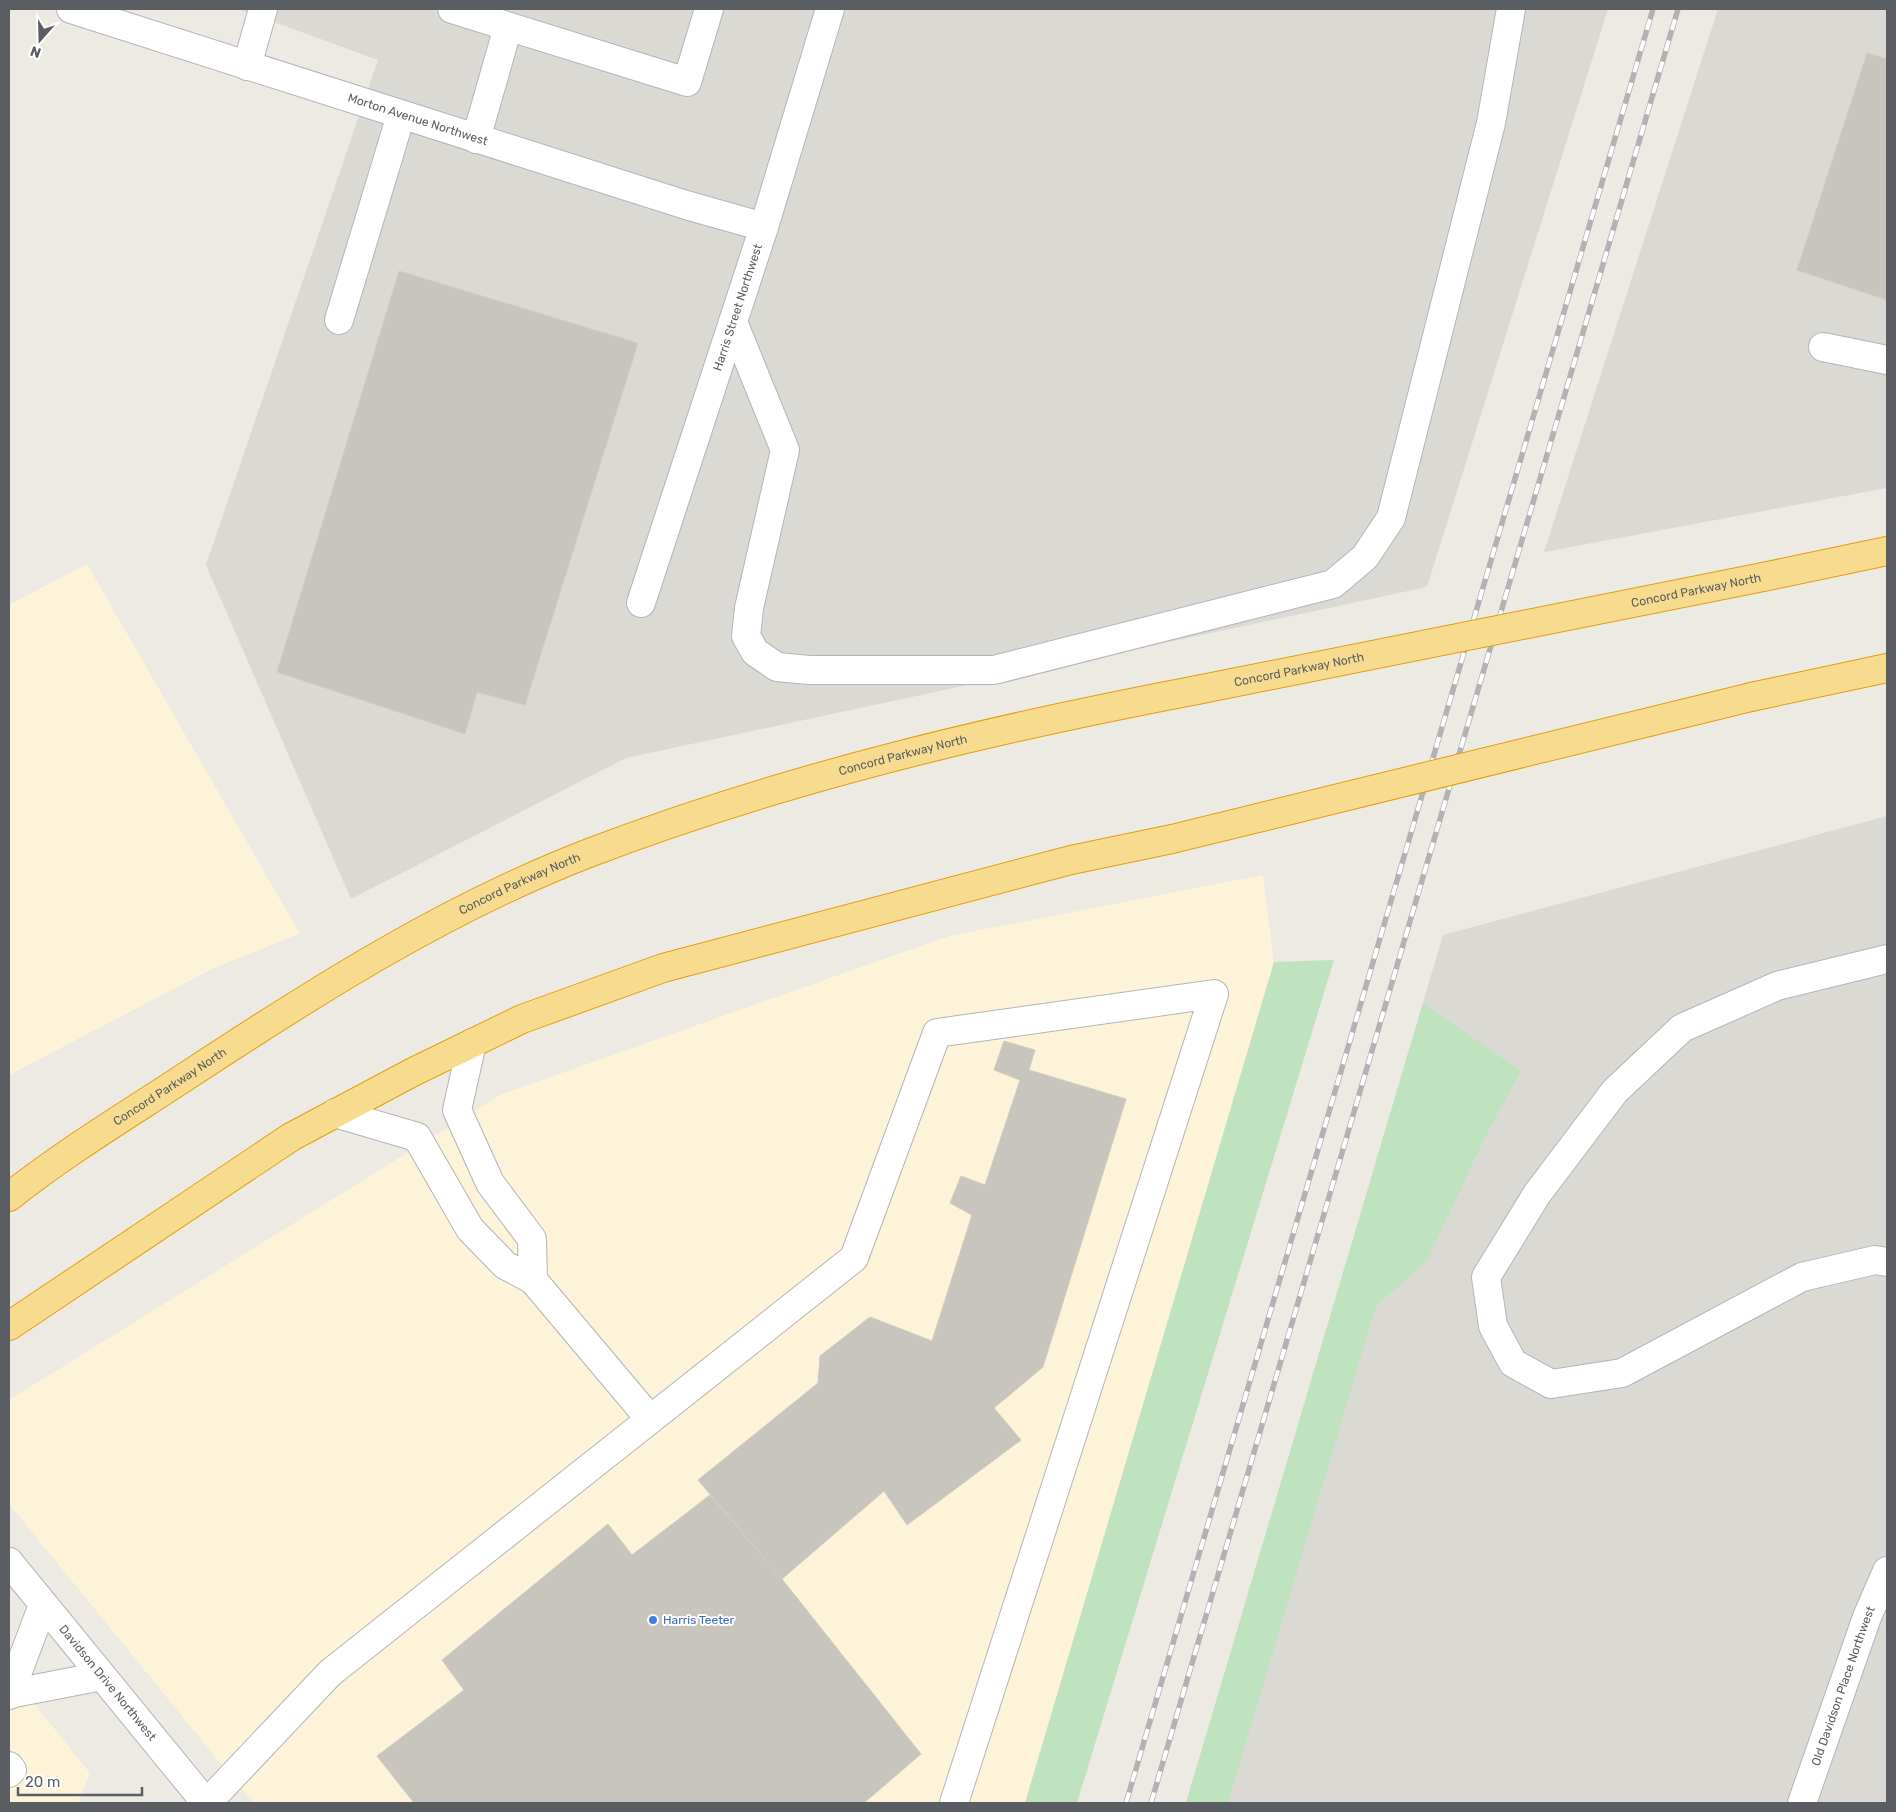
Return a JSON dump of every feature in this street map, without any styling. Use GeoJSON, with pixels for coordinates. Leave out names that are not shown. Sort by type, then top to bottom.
{"type":"FeatureCollection","features":[{"type":"Feature","properties":{"kind":"highway","name":"Concord Parkway North"},"geometry":{"type":"LineString","coordinates":[[9,1197],[257,1029],[392,948],[455,915],[586,854],[666,826],[834,774],[1059,716],[1763,577],[1887,550]]}},
{"type":"Feature","properties":{"kind":"highway"},"geometry":{"type":"LineString","coordinates":[[9,1326],[213,1187],[292,1137],[522,1019],[663,968],[1071,860],[1172,839],[1751,697],[1887,668]]}},
{"type":"Feature","properties":{"kind":"street","name":"Morton Avenue Northwest"},"geometry":{"type":"LineString","coordinates":[[71,9],[686,205],[764,227]]}},
{"type":"Feature","properties":{"kind":"street"},"geometry":{"type":"LineString","coordinates":[[247,66],[263,9]]}},
{"type":"Feature","properties":{"kind":"street"},"geometry":{"type":"LineString","coordinates":[[452,9],[687,82],[710,9]]}},
{"type":"Feature","properties":{"kind":"street","name":"Harris Street Northwest"},"geometry":{"type":"LineString","coordinates":[[641,603],[764,227],[830,9]]}},
{"type":"Feature","properties":{"kind":"street"},"geometry":{"type":"LineString","coordinates":[[733,322],[785,450],[749,608],[746,636],[755,652],[778,667],[809,670],[994,670],[1333,584],[1365,557],[1391,518],[1491,123],[1511,9]]}},
{"type":"Feature","properties":{"kind":"street"},"geometry":{"type":"LineString","coordinates":[[476,138],[508,27]]}},
{"type":"Feature","properties":{"kind":"street"},"geometry":{"type":"LineString","coordinates":[[339,320],[401,115]]}},
{"type":"Feature","properties":{"kind":"street"},"geometry":{"type":"LineString","coordinates":[[1823,347],[1887,360]]}},
{"type":"Feature","properties":{"kind":"street"},"geometry":{"type":"LineString","coordinates":[[1887,958],[1777,986],[1682,1028],[1615,1091],[1536,1194],[1486,1277],[1493,1326],[1513,1363],[1551,1384],[1622,1373],[1802,1277],[1876,1260],[1887,1262]]}},
{"type":"Feature","properties":{"kind":"street"},"geometry":{"type":"LineString","coordinates":[[207,1803],[330,1673],[854,1258],[937,1033],[1214,994],[954,1803]]}},
{"type":"Feature","properties":{"kind":"street"},"geometry":{"type":"LineString","coordinates":[[472,1043],[457,1110],[490,1183],[532,1239],[533,1280]]}},
{"type":"Feature","properties":{"kind":"street"},"geometry":{"type":"LineString","coordinates":[[335,1114],[417,1137],[470,1230],[505,1265],[533,1280],[650,1420]]}},
{"type":"Feature","properties":{"kind":"street","name":"Davidson Drive Northwest"},"geometry":{"type":"LineString","coordinates":[[9,1562],[207,1803]]}},
{"type":"Feature","properties":{"kind":"street","name":"Old Davidson Place Northwest"},"geometry":{"type":"LineString","coordinates":[[1802,1803],[1867,1617],[1887,1571]]}},
{"type":"Feature","properties":{"kind":"street"},"geometry":{"type":"LineString","coordinates":[[9,1694],[43,1605]]}},
{"type":"Feature","properties":{"kind":"street"},"geometry":{"type":"LineString","coordinates":[[9,1694],[102,1676]]}},
{"type":"Feature","properties":{"kind":"street"},"geometry":{"type":"LineString","coordinates":[[9,1766],[12,1770],[9,1773]]}},
{"type":"Feature","properties":{"kind":"shaded area"},"geometry":{"type":"Polygon","coordinates":[[[238,9],[1608,9],[1427,587],[626,758],[351,899],[206,565],[378,60],[238,9]]]}},
{"type":"Feature","properties":{"kind":"shaded area"},"geometry":{"type":"Polygon","coordinates":[[[1718,9],[1887,9],[1887,488],[1544,552],[1718,9]]]}},
{"type":"Feature","properties":{"kind":"shaded area"},"geometry":{"type":"Polygon","coordinates":[[[87,564],[300,934],[214,968],[9,1075],[9,605],[87,564]]]}},
{"type":"Feature","properties":{"kind":"shaded area"},"geometry":{"type":"Polygon","coordinates":[[[1887,816],[1887,1803],[1186,1803],[1443,935],[1887,816]]]}},
{"type":"Feature","properties":{"kind":"shaded area"},"geometry":{"type":"Polygon","coordinates":[[[1263,875],[1274,962],[1025,1803],[253,1803],[9,1504],[9,1400],[502,1094],[949,936],[1263,875]]]}},
{"type":"Feature","properties":{"kind":"shaded area"},"geometry":{"type":"Polygon","coordinates":[[[9,1672],[90,1773],[78,1803],[9,1803],[9,1672]]]}},
{"type":"Feature","properties":{"kind":"green space"},"geometry":{"type":"Polygon","coordinates":[[[1334,960],[1077,1803],[1025,1803],[1274,962],[1334,960]]]}},
{"type":"Feature","properties":{"kind":"green space"},"geometry":{"type":"Polygon","coordinates":[[[1423,1003],[1521,1071],[1485,1137],[1427,1261],[1376,1306],[1228,1803],[1186,1803],[1423,1003]]]}},
{"type":"Feature","properties":{"kind":"building"},"geometry":{"type":"Polygon","coordinates":[[[1867,53],[1887,59],[1887,300],[1797,270],[1867,53]]]}},
{"type":"Feature","properties":{"kind":"building"},"geometry":{"type":"Polygon","coordinates":[[[399,271],[638,343],[525,705],[477,692],[465,734],[277,672],[399,271]]]}},
{"type":"Feature","properties":{"kind":"building"},"geometry":{"type":"Polygon","coordinates":[[[1004,1041],[1035,1050],[1029,1070],[1126,1099],[1043,1367],[994,1408],[1021,1440],[907,1525],[884,1491],[782,1579],[698,1480],[818,1383],[820,1356],[870,1317],[932,1341],[972,1215],[950,1203],[961,1176],[985,1185],[1020,1080],[994,1070],[1004,1041]]]}},
{"type":"Feature","properties":{"kind":"building","name":"Harris Teeter"},"geometry":{"type":"Polygon","coordinates":[[[710,1495],[782,1579],[921,1754],[864,1803],[414,1803],[377,1756],[464,1690],[442,1660],[608,1524],[632,1555],[710,1495]]]}},
{"type":"Feature","properties":{"kind":"railway"},"geometry":{"type":"LineString","coordinates":[[1126,1803],[1653,9]]}},
{"type":"Feature","properties":{"kind":"railway"},"geometry":{"type":"LineString","coordinates":[[1151,1803],[1678,9]]}},
{"type":"Feature","properties":{"kind":"place","name":"Harris Teeter"},"geometry":{"type":"Point","coordinates":[653,1620]}}]}
